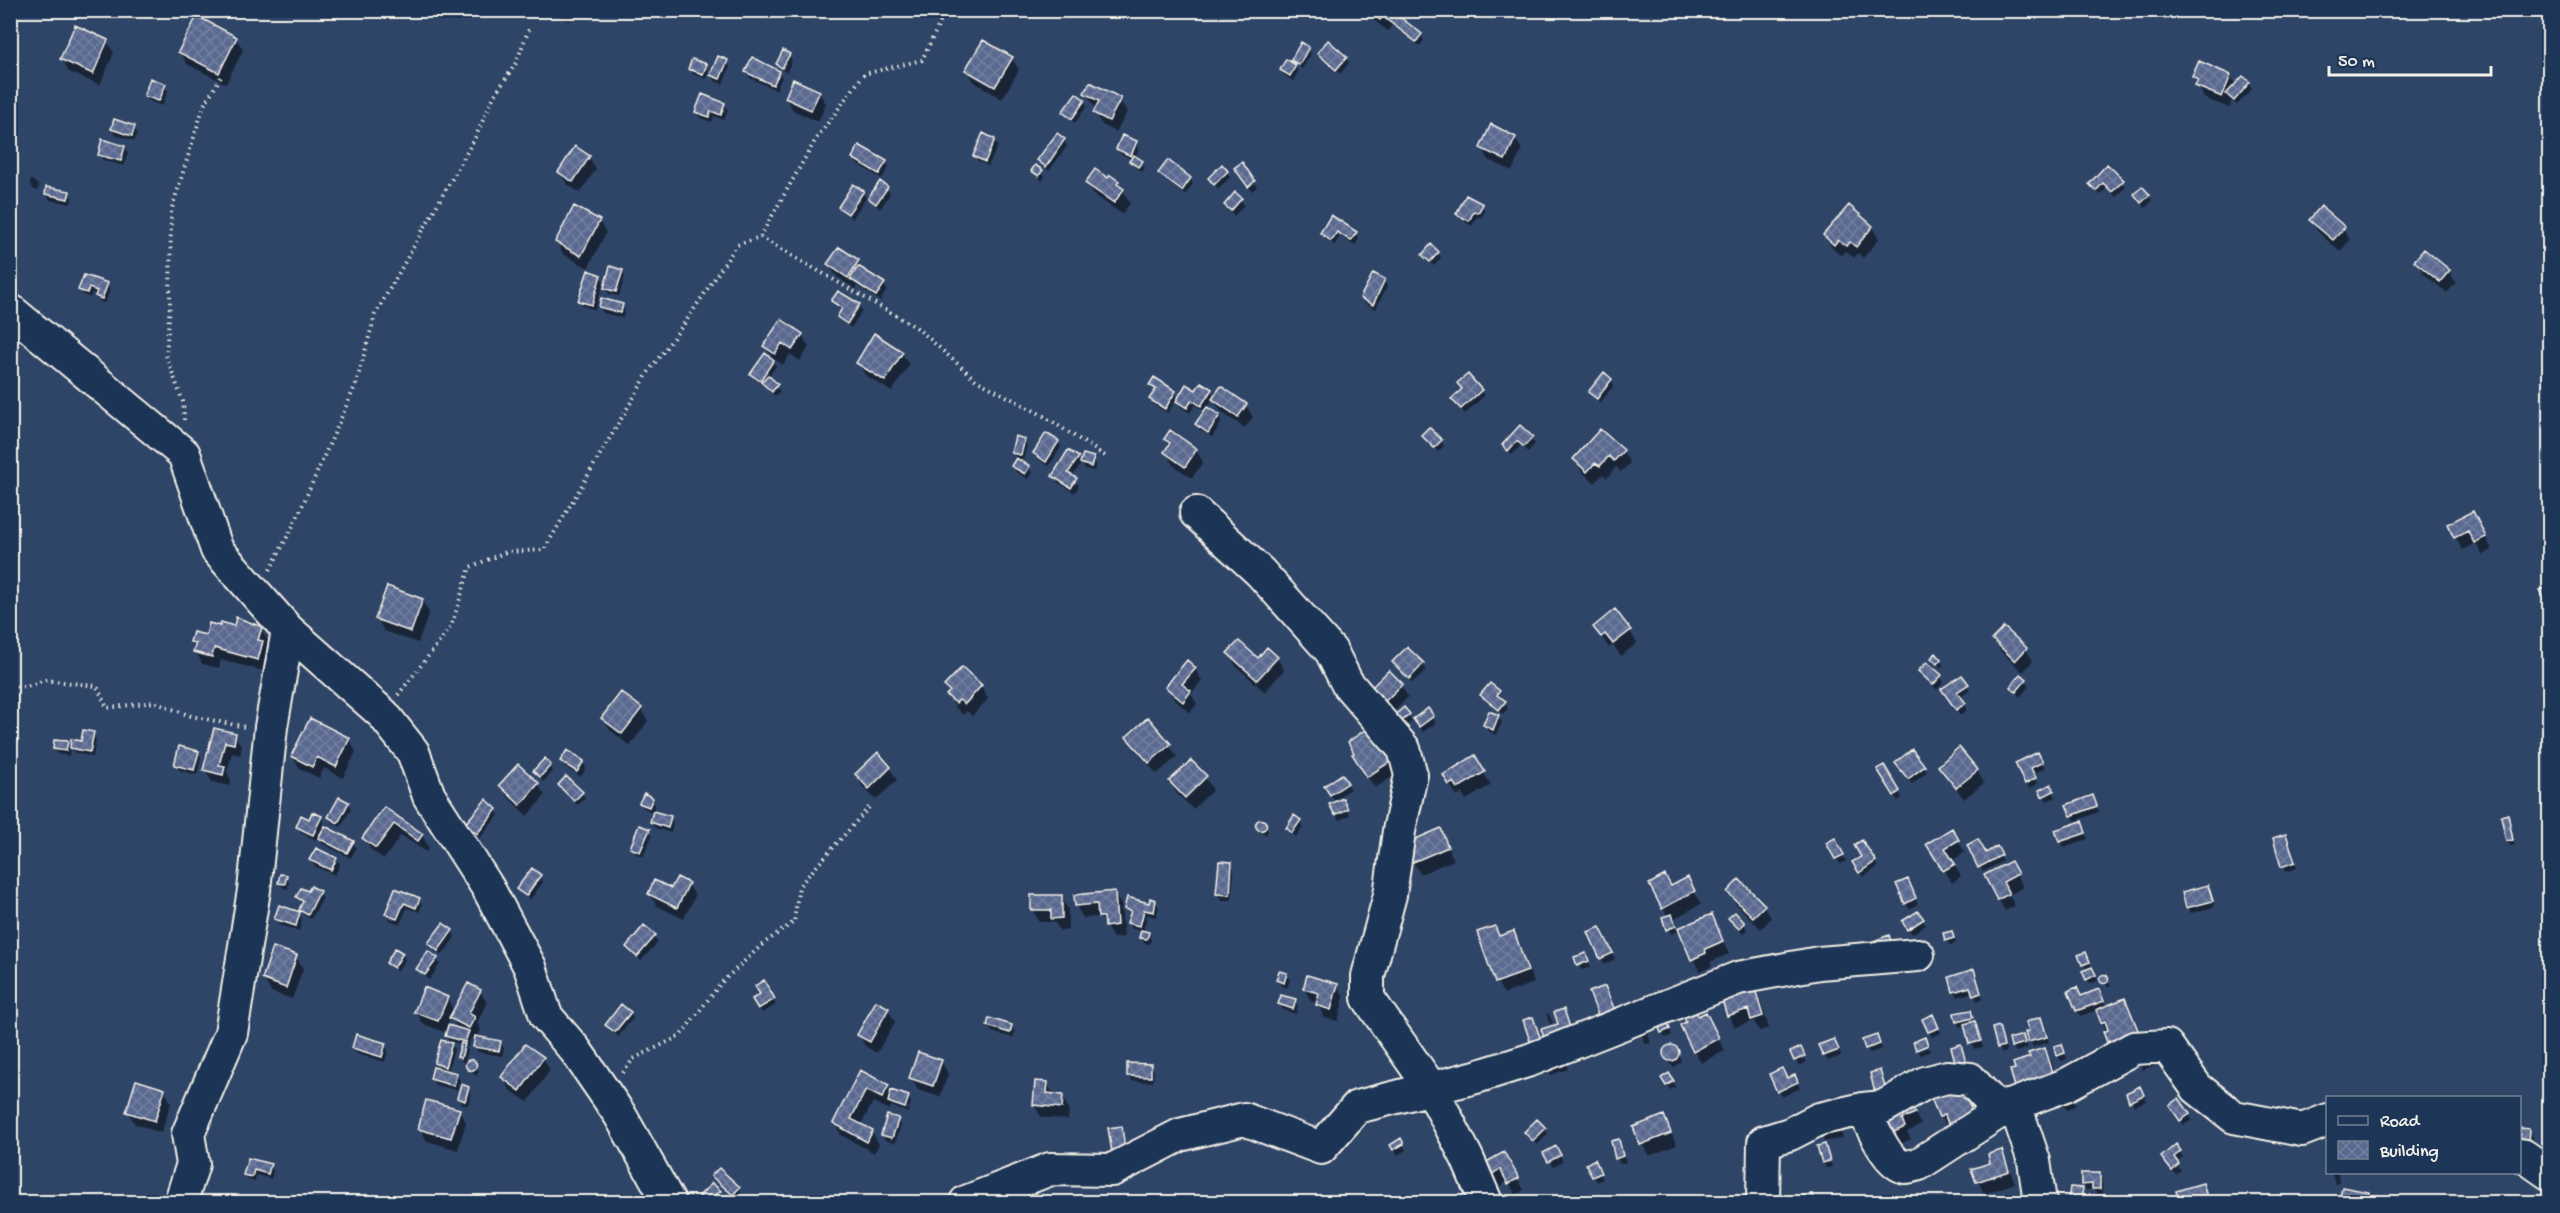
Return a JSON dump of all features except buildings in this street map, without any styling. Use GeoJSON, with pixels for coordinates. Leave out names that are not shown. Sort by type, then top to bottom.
{"type":"FeatureCollection","features":[{"type":"Feature","properties":{"kind":"street"},"geometry":{"type":"LineString","coordinates":[[10,310],[184,454],[217,550],[288,630],[383,714],[413,752],[429,796],[488,888],[530,967],[546,1016],[576,1051],[607,1096],[669,1203]]}},
{"type":"Feature","properties":{"kind":"street"},"geometry":{"type":"LineString","coordinates":[[1196,513],[1260,572],[1331,651],[1347,683],[1404,749],[1411,775],[1399,831],[1390,895],[1368,976],[1368,998],[1431,1088],[1467,1158],[1486,1203]]}},
{"type":"Feature","properties":{"kind":"street"},"geometry":{"type":"LineString","coordinates":[[183,1203],[182,1198],[193,1164],[188,1134],[231,1033],[254,890],[272,727],[288,630]]}},
{"type":"Feature","properties":{"kind":"street"},"geometry":{"type":"LineString","coordinates":[[966,1203],[1050,1169],[1112,1170],[1180,1135],[1244,1119],[1321,1148],[1357,1107],[1530,1060],[1738,978],[1819,963],[1918,955]]}},
{"type":"Feature","properties":{"kind":"street"},"geometry":{"type":"LineString","coordinates":[[1863,1109],[1884,1149],[1894,1162],[1908,1167],[1919,1164],[2011,1106],[2066,1085],[2134,1048],[2167,1046],[2197,1088],[2234,1117],[2302,1130],[2326,1121]]}},
{"type":"Feature","properties":{"kind":"street"},"geometry":{"type":"LineString","coordinates":[[1763,1203],[1764,1142],[1790,1134],[1819,1119],[1883,1107],[1925,1083],[1947,1077],[1964,1077],[1976,1084],[1993,1104],[2011,1106]]}},
{"type":"Feature","properties":{"kind":"street"},"geometry":{"type":"LineString","coordinates":[[2011,1106],[2034,1161],[2040,1203]]}},
{"type":"Feature","properties":{"kind":"street"},"geometry":{"type":"LineString","coordinates":[[2521,1155],[2550,1174]]}},
{"type":"Feature","properties":{"kind":"path"},"geometry":{"type":"LineString","coordinates":[[383,714],[451,627],[470,567],[506,552],[544,550],[651,369],[737,245],[760,237],[816,139],[864,74],[922,60],[946,10]]}},
{"type":"Feature","properties":{"kind":"path"},"geometry":{"type":"LineString","coordinates":[[257,595],[296,519],[356,384],[375,315],[475,138],[494,96],[516,63],[530,26]]}},
{"type":"Feature","properties":{"kind":"path"},"geometry":{"type":"LineString","coordinates":[[184,454],[183,402],[166,355],[170,304],[171,211],[204,105],[221,77]]}},
{"type":"Feature","properties":{"kind":"path"},"geometry":{"type":"LineString","coordinates":[[760,237],[916,328],[976,380],[1042,415],[1105,456]]}},
{"type":"Feature","properties":{"kind":"path"},"geometry":{"type":"LineString","coordinates":[[10,687],[27,686],[45,680],[97,686],[107,708],[154,702],[191,716],[254,729],[272,727]]}},
{"type":"Feature","properties":{"kind":"path"},"geometry":{"type":"LineString","coordinates":[[607,1096],[633,1059],[680,1036],[721,983],[764,943],[794,922],[799,886],[871,805]]}}]}
